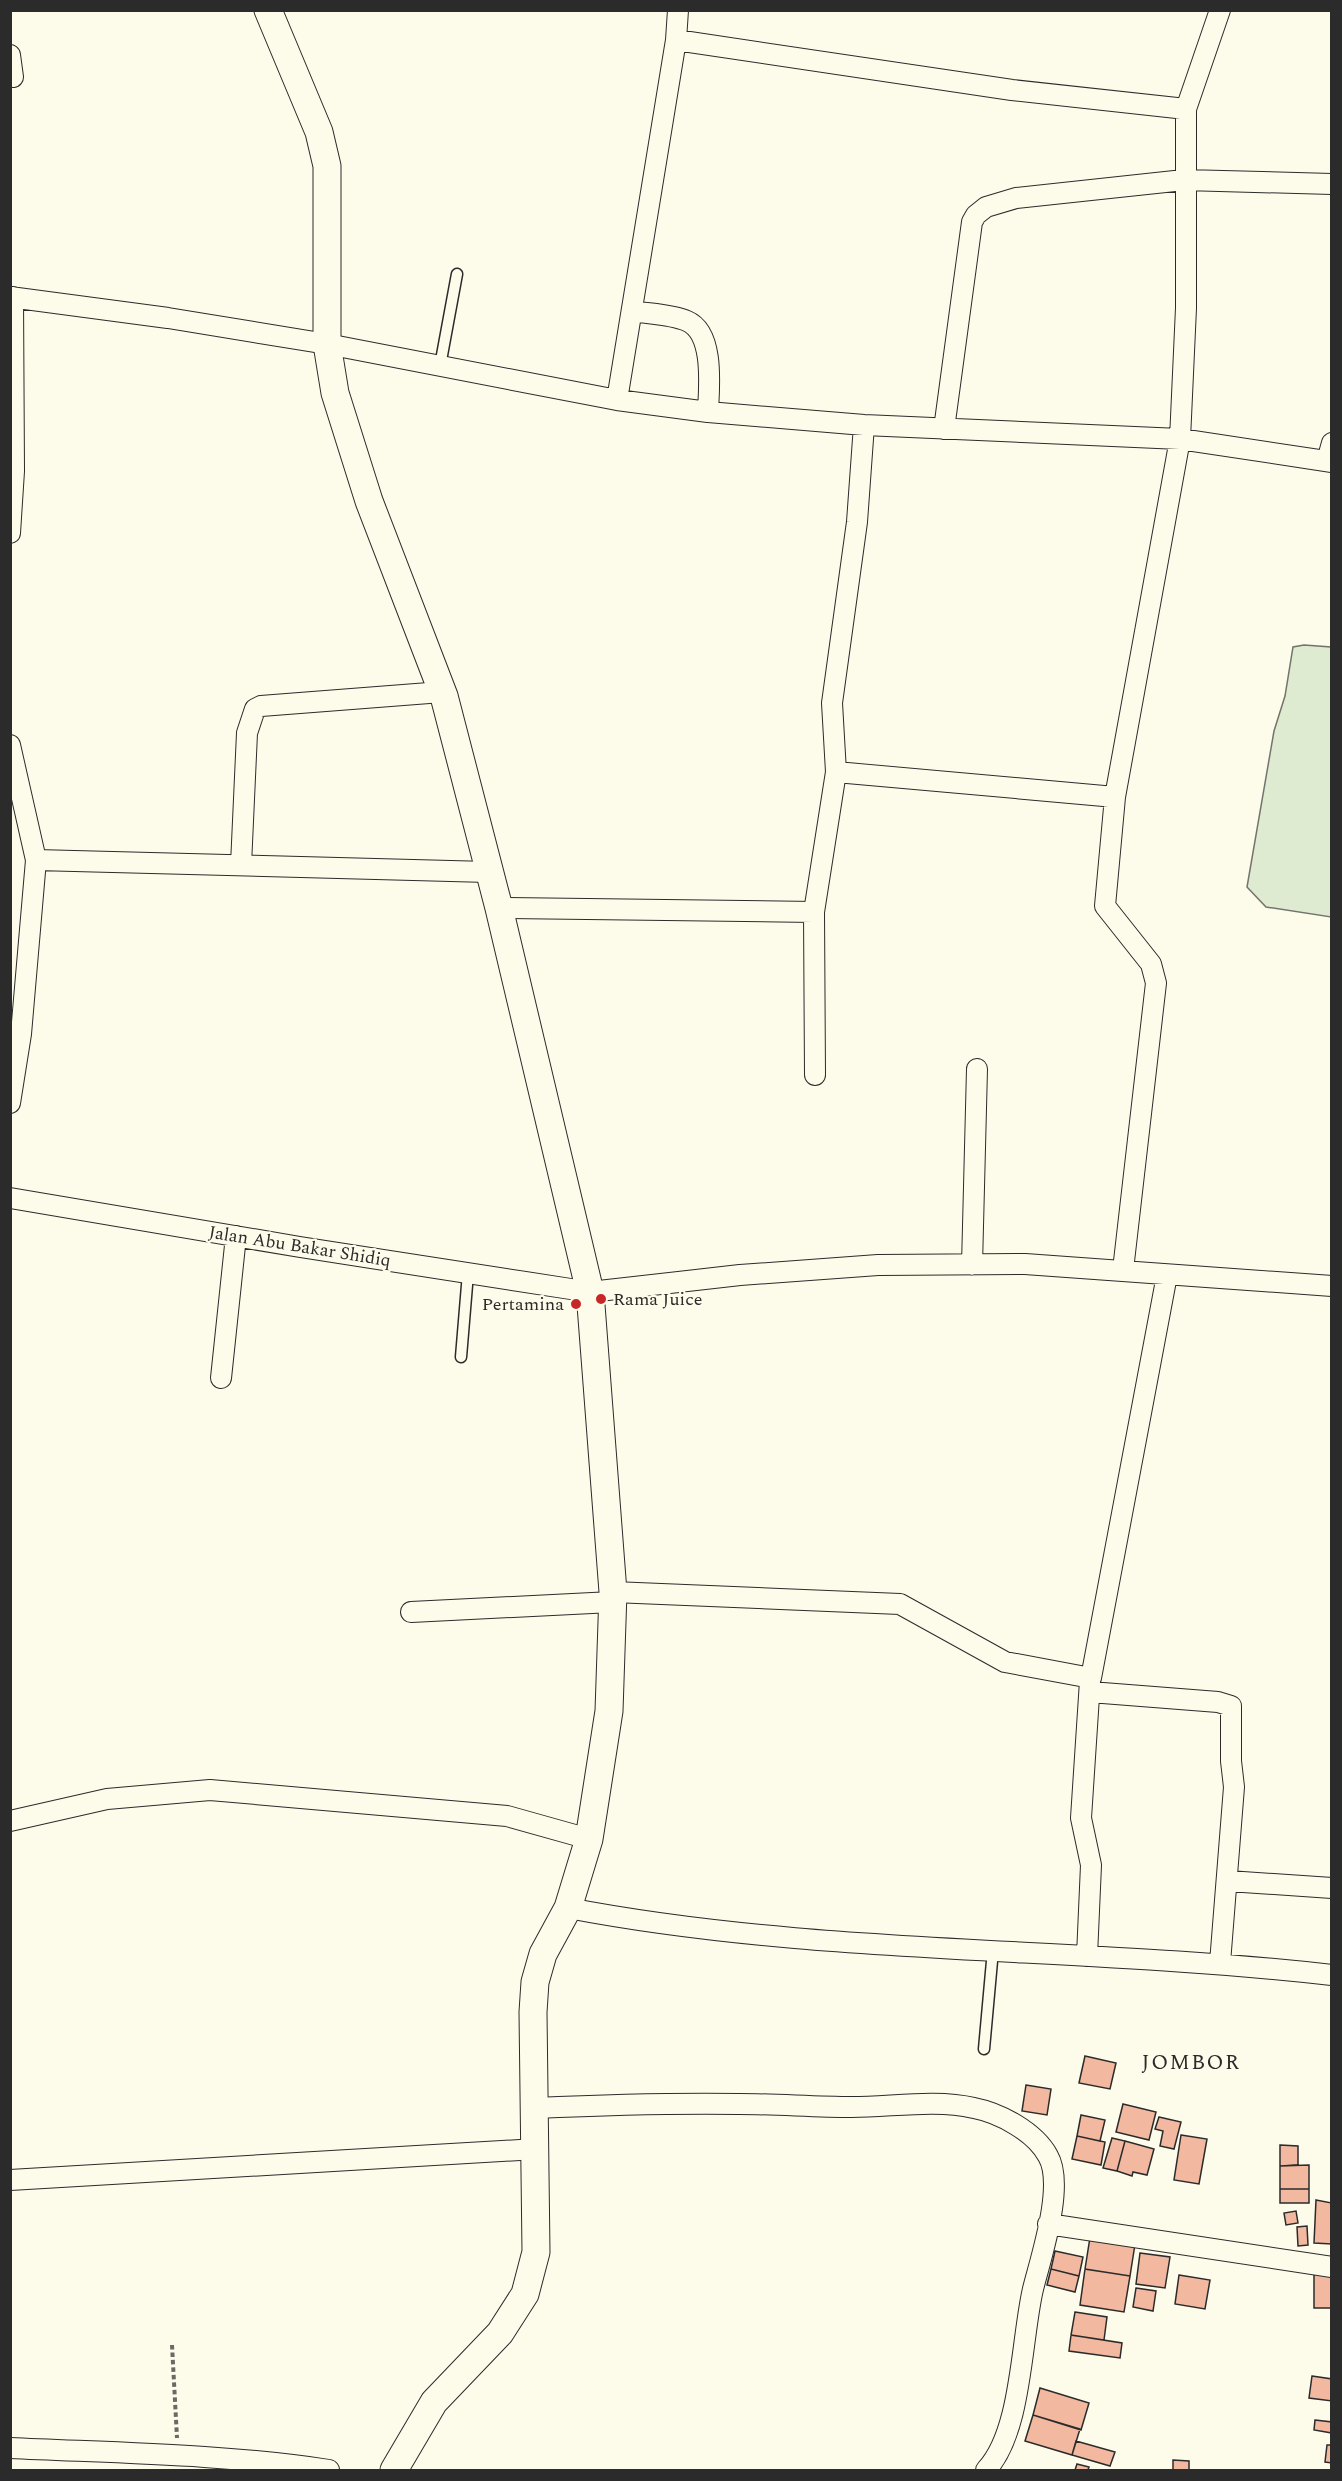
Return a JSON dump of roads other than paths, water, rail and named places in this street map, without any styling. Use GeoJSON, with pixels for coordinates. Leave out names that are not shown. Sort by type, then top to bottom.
{"type":"FeatureCollection","features":[{"type":"Feature","properties":{"kind":"street"},"geometry":{"type":"LineString","coordinates":[[268,10],[319,132],[327,166],[327,344],[335,393],[369,501],[442,692],[464,766],[590,1292],[613,1597],[609,1710],[590,1839],[568,1908],[543,1954],[535,1982],[536,2252],[525,2294],[500,2333],[434,2402],[394,2470]]}},
{"type":"Feature","properties":{"kind":"street"},"geometry":{"type":"LineString","coordinates":[[617,400],[676,40],[678,10]]}},
{"type":"Feature","properties":{"kind":"street"},"geometry":{"type":"LineString","coordinates":[[1124,1270],[1156,983],[1150,964],[1105,906],[1115,797],[1180,439],[1186,308],[1184,180],[1186,109],[1220,10]]}},
{"type":"Feature","properties":{"kind":"street"},"geometry":{"type":"LineString","coordinates":[[676,40],[1012,90],[1186,109]]}},
{"type":"Feature","properties":{"kind":"street"},"geometry":{"type":"LineString","coordinates":[[10,55],[13,77]]}},
{"type":"Feature","properties":{"kind":"street"},"geometry":{"type":"LineString","coordinates":[[944,429],[972,222],[976,215],[1000,201],[1016,198],[1184,180],[1332,184]]}},
{"type":"Feature","properties":{"kind":"street"},"geometry":{"type":"LineString","coordinates":[[10,532],[14,471],[12,297],[327,344],[617,400],[708,412],[864,425],[1180,439],[1330,455]]}},
{"type":"Feature","properties":{"kind":"street"},"geometry":{"type":"LineString","coordinates":[[632,311],[685,320],[693,324],[708,356],[708,412]]}},
{"type":"Feature","properties":{"kind":"street"},"geometry":{"type":"LineString","coordinates":[[815,1075],[814,912],[836,772],[832,703],[857,522],[864,425]]}},
{"type":"Feature","properties":{"kind":"street"},"geometry":{"type":"LineString","coordinates":[[241,865],[247,733],[255,709],[261,706],[442,692]]}},
{"type":"Feature","properties":{"kind":"street"},"geometry":{"type":"LineString","coordinates":[[10,745],[36,860],[21,1034],[10,1103]]}},
{"type":"Feature","properties":{"kind":"street"},"geometry":{"type":"LineString","coordinates":[[836,772],[1115,797]]}},
{"type":"Feature","properties":{"kind":"street"},"geometry":{"type":"LineString","coordinates":[[36,860],[488,872]]}},
{"type":"Feature","properties":{"kind":"street"},"geometry":{"type":"LineString","coordinates":[[499,908],[814,912]]}},
{"type":"Feature","properties":{"kind":"street"},"geometry":{"type":"LineString","coordinates":[[972,1265],[976,1069]]}},
{"type":"Feature","properties":{"kind":"street","name":"Jalan Abu Bakar Shidiq"},"geometry":{"type":"LineString","coordinates":[[10,1198],[590,1292],[763,1273],[878,1265],[1025,1264],[1332,1286]]}},
{"type":"Feature","properties":{"kind":"street"},"geometry":{"type":"LineString","coordinates":[[222,1378],[236,1236]]}},
{"type":"Feature","properties":{"kind":"street"},"geometry":{"type":"LineString","coordinates":[[1087,1956],[1091,1865],[1081,1818],[1090,1685],[1167,1275]]}},
{"type":"Feature","properties":{"kind":"street"},"geometry":{"type":"LineString","coordinates":[[411,1612],[613,1597],[900,1604],[1005,1662],[1090,1685],[1218,1702],[1231,1706],[1231,1761],[1234,1788],[1220,1963]]}},
{"type":"Feature","properties":{"kind":"street"},"geometry":{"type":"LineString","coordinates":[[10,1821],[107,1799],[210,1790],[507,1816],[590,1839]]}},
{"type":"Feature","properties":{"kind":"street"},"geometry":{"type":"LineString","coordinates":[[1228,1881],[1332,1888]]}},
{"type":"Feature","properties":{"kind":"street"},"geometry":{"type":"LineString","coordinates":[[568,1908],[649,1924],[747,1935],[1220,1963],[1332,1975]]}},
{"type":"Feature","properties":{"kind":"street"},"geometry":{"type":"LineString","coordinates":[[535,2108],[705,2104],[852,2107],[936,2104],[975,2108],[1010,2122],[1038,2141],[1050,2158],[1054,2181],[1048,2224],[1028,2308],[1017,2386],[1005,2440],[986,2470]]}},
{"type":"Feature","properties":{"kind":"street"},"geometry":{"type":"LineString","coordinates":[[10,2180],[536,2149]]}},
{"type":"Feature","properties":{"kind":"street"},"geometry":{"type":"LineString","coordinates":[[1048,2224],[1332,2267]]}},
{"type":"Feature","properties":{"kind":"street"},"geometry":{"type":"LineString","coordinates":[[10,2448],[178,2456],[329,2470]]}},
{"type":"Feature","properties":{"kind":"street"},"geometry":{"type":"LineString","coordinates":[[394,2470],[401,2470]]}},
{"type":"Feature","properties":{"kind":"lane"},"geometry":{"type":"LineString","coordinates":[[440,366],[457,274]]}},
{"type":"Feature","properties":{"kind":"lane"},"geometry":{"type":"LineString","coordinates":[[461,1357],[468,1273]]}},
{"type":"Feature","properties":{"kind":"lane"},"geometry":{"type":"LineString","coordinates":[[984,2049],[993,1950]]}},
{"type":"Feature","properties":{"kind":"place","name":"Rama Juice"},"geometry":{"type":"Point","coordinates":[601,1299]}},
{"type":"Feature","properties":{"kind":"place","name":"Pertamina"},"geometry":{"type":"Point","coordinates":[576,1304]}},
{"type":"Feature","properties":{"kind":"district","name":"JOMBOR"},"geometry":{"type":"Point","coordinates":[1191,2062]}}]}
